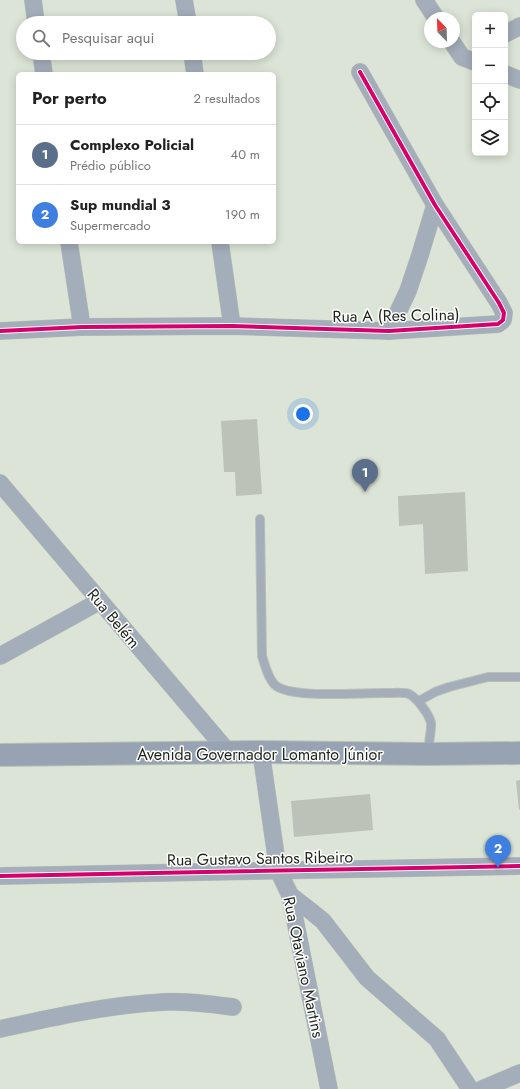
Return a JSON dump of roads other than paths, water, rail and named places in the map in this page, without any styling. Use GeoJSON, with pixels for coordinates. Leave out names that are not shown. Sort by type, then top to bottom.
{"type":"FeatureCollection","features":[{"type":"Feature","properties":{"kind":"main road","name":"Avenida Governador Lomanto Júnior"},"geometry":{"type":"LineString","coordinates":[[0,755],[261,752],[428,754],[520,753]]}},
{"type":"Feature","properties":{"kind":"street"},"geometry":{"type":"LineString","coordinates":[[32,0],[35,16]]}},
{"type":"Feature","properties":{"kind":"street"},"geometry":{"type":"LineString","coordinates":[[184,0],[187,16]]}},
{"type":"Feature","properties":{"kind":"street"},"geometry":{"type":"LineString","coordinates":[[424,0],[432,12]]}},
{"type":"Feature","properties":{"kind":"street"},"geometry":{"type":"LineString","coordinates":[[508,32],[520,26]]}},
{"type":"Feature","properties":{"kind":"street"},"geometry":{"type":"LineString","coordinates":[[460,48],[471,56]]}},
{"type":"Feature","properties":{"kind":"street"},"geometry":{"type":"LineString","coordinates":[[41,60],[44,72]]}},
{"type":"Feature","properties":{"kind":"street"},"geometry":{"type":"LineString","coordinates":[[193,60],[195,72]]}},
{"type":"Feature","properties":{"kind":"street","name":"Rua A (Res Colina)"},"geometry":{"type":"LineString","coordinates":[[0,331],[82,327],[232,326],[390,331],[498,324],[503,320],[504,313],[500,303],[435,205],[360,72]]}},
{"type":"Feature","properties":{"kind":"street"},"geometry":{"type":"LineString","coordinates":[[508,75],[520,80]]}},
{"type":"Feature","properties":{"kind":"street"},"geometry":{"type":"LineString","coordinates":[[390,331],[408,291],[435,205]]}},
{"type":"Feature","properties":{"kind":"street"},"geometry":{"type":"LineString","coordinates":[[69,244],[82,327]]}},
{"type":"Feature","properties":{"kind":"street"},"geometry":{"type":"LineString","coordinates":[[220,244],[232,326]]}},
{"type":"Feature","properties":{"kind":"street","name":"Rua Belém"},"geometry":{"type":"LineString","coordinates":[[3,491],[100,601],[229,753]]}},
{"type":"Feature","properties":{"kind":"street"},"geometry":{"type":"LineString","coordinates":[[0,656],[100,601]]}},
{"type":"Feature","properties":{"kind":"street","name":"Rua Otaviano Martins"},"geometry":{"type":"LineString","coordinates":[[261,752],[278,870],[290,895],[329,1089]]}},
{"type":"Feature","properties":{"kind":"street","name":"Rua Gustavo Santos Ribeiro"},"geometry":{"type":"LineString","coordinates":[[0,876],[520,866]]}},
{"type":"Feature","properties":{"kind":"street"},"geometry":{"type":"LineString","coordinates":[[290,895],[322,921],[367,978],[437,1039],[470,1089]]}},
{"type":"Feature","properties":{"kind":"street"},"geometry":{"type":"LineString","coordinates":[[0,1029],[81,1011],[128,1005],[164,1002],[196,1002],[233,1007]]}},
{"type":"Feature","properties":{"kind":"street"},"geometry":{"type":"LineString","coordinates":[[482,1089],[520,1072]]}},
{"type":"Feature","properties":{"kind":"lane"},"geometry":{"type":"LineString","coordinates":[[260,520],[262,656],[268,674],[274,684],[284,690],[312,694],[408,694],[419,701],[431,723],[428,754]]}},
{"type":"Feature","properties":{"kind":"lane"},"geometry":{"type":"LineString","coordinates":[[419,701],[449,686],[488,677],[520,677]]}},
{"type":"Feature","properties":{"kind":"place","name":"Complexo Policial"},"geometry":{"type":"Point","coordinates":[365,492]}},
{"type":"Feature","properties":{"kind":"place","name":"Sup mundial 3"},"geometry":{"type":"Point","coordinates":[498,868]}}]}
